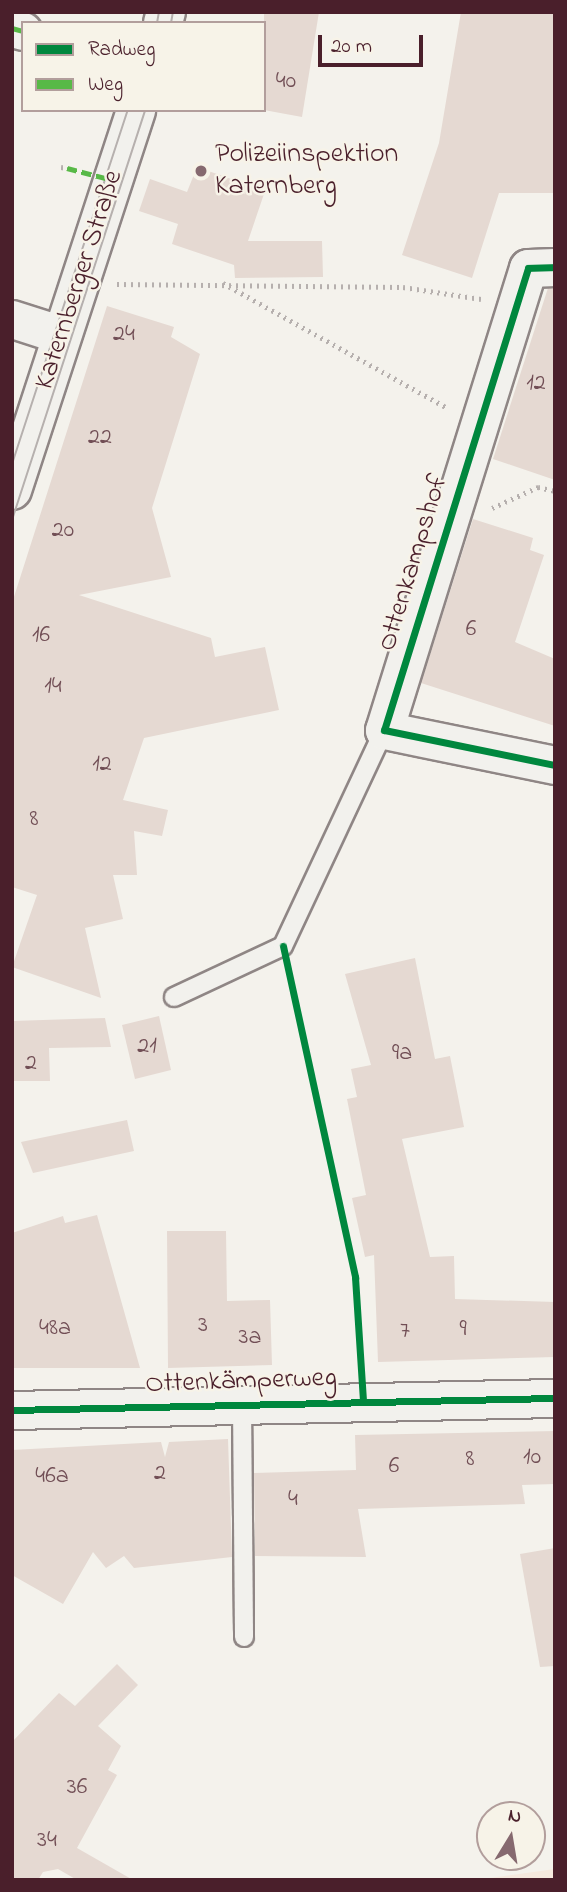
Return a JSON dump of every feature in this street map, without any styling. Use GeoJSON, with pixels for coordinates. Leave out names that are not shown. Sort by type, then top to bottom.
{"type":"FeatureCollection","features":[{"type":"Feature","properties":{"kind":"main road","name":"Katernberger Straße"},"geometry":{"type":"LineString","coordinates":[[12,489],[135,112]]}},
{"type":"Feature","properties":{"kind":"street","name":"Ottenkampshof"},"geometry":{"type":"LineString","coordinates":[[384,730],[528,268],[555,267]]}},
{"type":"Feature","properties":{"kind":"street"},"geometry":{"type":"LineString","coordinates":[[12,319],[62,335]]}},
{"type":"Feature","properties":{"kind":"street"},"geometry":{"type":"LineString","coordinates":[[384,730],[555,765]]}},
{"type":"Feature","properties":{"kind":"street","name":"Ottenkämperweg"},"geometry":{"type":"LineString","coordinates":[[12,1410],[555,1398]]}},
{"type":"Feature","properties":{"kind":"lane","name":"Ottenkampshof"},"geometry":{"type":"LineString","coordinates":[[174,997],[283,946],[384,730]]}},
{"type":"Feature","properties":{"kind":"lane"},"geometry":{"type":"LineString","coordinates":[[242,1403],[244,1637]]}},
{"type":"Feature","properties":{"kind":"path"},"geometry":{"type":"LineString","coordinates":[[80,276],[109,286],[134,280],[403,287],[517,304]]}},
{"type":"Feature","properties":{"kind":"path"},"geometry":{"type":"LineString","coordinates":[[223,282],[479,426]]}},
{"type":"Feature","properties":{"kind":"path"},"geometry":{"type":"LineString","coordinates":[[447,529],[538,486],[555,491]]}},
{"type":"Feature","properties":{"kind":"shaded area"},"geometry":{"type":"Polygon","coordinates":[[[555,1869],[555,1880],[475,1880],[546,1871],[555,1869]]]}},
{"type":"Feature","properties":{"kind":"building"},"geometry":{"type":"Polygon","coordinates":[[[264,12],[319,12],[302,117],[266,110],[264,12]]]}},
{"type":"Feature","properties":{"kind":"building"},"geometry":{"type":"Polygon","coordinates":[[[461,12],[555,12],[555,193],[499,193],[472,278],[402,255],[439,143],[461,12]]]}},
{"type":"Feature","properties":{"kind":"building"},"geometry":{"type":"Polygon","coordinates":[[[197,167],[265,191],[248,241],[322,241],[323,277],[235,278],[234,265],[172,244],[178,224],[139,211],[150,179],[187,192],[197,167]]]}},
{"type":"Feature","properties":{"kind":"building"},"geometry":{"type":"Polygon","coordinates":[[[548,288],[555,288],[555,480],[493,459],[548,288]]]}},
{"type":"Feature","properties":{"kind":"building"},"geometry":{"type":"Polygon","coordinates":[[[107,306],[174,327],[171,337],[200,354],[152,508],[171,577],[79,595],[211,638],[215,657],[265,647],[279,710],[144,738],[123,800],[168,810],[162,836],[134,831],[137,875],[113,875],[123,919],[85,928],[101,998],[12,967],[37,895],[12,887],[12,603],[107,306]]]}},
{"type":"Feature","properties":{"kind":"building"},"geometry":{"type":"Polygon","coordinates":[[[473,519],[533,538],[530,550],[544,555],[515,642],[555,659],[555,726],[421,683],[473,519]]]}},
{"type":"Feature","properties":{"kind":"building"},"geometry":{"type":"Polygon","coordinates":[[[415,958],[435,1059],[450,1056],[464,1127],[402,1139],[430,1257],[454,1256],[455,1299],[555,1302],[555,1357],[378,1362],[374,1255],[365,1257],[352,1198],[366,1195],[347,1099],[357,1097],[351,1069],[371,1065],[345,974],[415,958]]]}},
{"type":"Feature","properties":{"kind":"building"},"geometry":{"type":"Polygon","coordinates":[[[159,1016],[171,1070],[135,1079],[122,1025],[159,1016]]]}},
{"type":"Feature","properties":{"kind":"building"},"geometry":{"type":"Polygon","coordinates":[[[105,1018],[111,1047],[49,1048],[50,1081],[12,1081],[12,1021],[105,1018]]]}},
{"type":"Feature","properties":{"kind":"building"},"geometry":{"type":"Polygon","coordinates":[[[127,1120],[134,1151],[33,1173],[21,1142],[127,1120]]]}},
{"type":"Feature","properties":{"kind":"building"},"geometry":{"type":"Polygon","coordinates":[[[97,1215],[140,1368],[12,1368],[12,1233],[63,1216],[65,1223],[97,1215]]]}},
{"type":"Feature","properties":{"kind":"building"},"geometry":{"type":"Polygon","coordinates":[[[167,1231],[226,1231],[227,1301],[270,1300],[272,1365],[168,1368],[167,1231]]]}},
{"type":"Feature","properties":{"kind":"building"},"geometry":{"type":"Polygon","coordinates":[[[555,1431],[555,1484],[522,1485],[525,1504],[358,1509],[366,1557],[255,1556],[254,1473],[356,1470],[355,1435],[555,1431]]]}},
{"type":"Feature","properties":{"kind":"building"},"geometry":{"type":"Polygon","coordinates":[[[228,1439],[232,1557],[134,1568],[124,1556],[106,1568],[93,1552],[63,1604],[12,1575],[12,1450],[161,1442],[165,1457],[169,1442],[228,1439]]]}},
{"type":"Feature","properties":{"kind":"building"},"geometry":{"type":"Polygon","coordinates":[[[555,1548],[555,1666],[540,1667],[520,1554],[555,1548]]]}},
{"type":"Feature","properties":{"kind":"building"},"geometry":{"type":"Polygon","coordinates":[[[117,1664],[138,1685],[98,1726],[121,1746],[108,1770],[117,1775],[77,1848],[133,1880],[77,1880],[58,1869],[43,1872],[38,1880],[12,1880],[12,1742],[59,1693],[75,1706],[117,1664]]]}},
{"type":"Feature","properties":{"kind":"tram line"},"geometry":{"type":"LineString","coordinates":[[157,21],[159,12]]}},
{"type":"Feature","properties":{"kind":"tram line"},"geometry":{"type":"LineString","coordinates":[[171,21],[173,12]]}},
{"type":"Feature","properties":{"kind":"tram line"},"geometry":{"type":"LineString","coordinates":[[12,464],[127,112]]}},
{"type":"Feature","properties":{"kind":"tram line"},"geometry":{"type":"LineString","coordinates":[[12,520],[144,112]]}},
{"type":"Feature","properties":{"kind":"marked path"},"geometry":{"type":"LineString","coordinates":[[12,28],[21,30]]}},
{"type":"Feature","properties":{"kind":"marked path"},"geometry":{"type":"LineString","coordinates":[[67,168],[113,180]]}},
{"type":"Feature","properties":{"kind":"cycle path"},"geometry":{"type":"LineString","coordinates":[[555,267],[528,268],[384,730],[555,765]]}},
{"type":"Feature","properties":{"kind":"cycle path"},"geometry":{"type":"LineString","coordinates":[[283,946],[355,1277],[363,1400]]}},
{"type":"Feature","properties":{"kind":"cycle path"},"geometry":{"type":"LineString","coordinates":[[12,1410],[555,1398]]}},
{"type":"Feature","properties":{"kind":"place","name":"Polizeiinspektion Katernberg"},"geometry":{"type":"Point","coordinates":[201,171]}}]}
